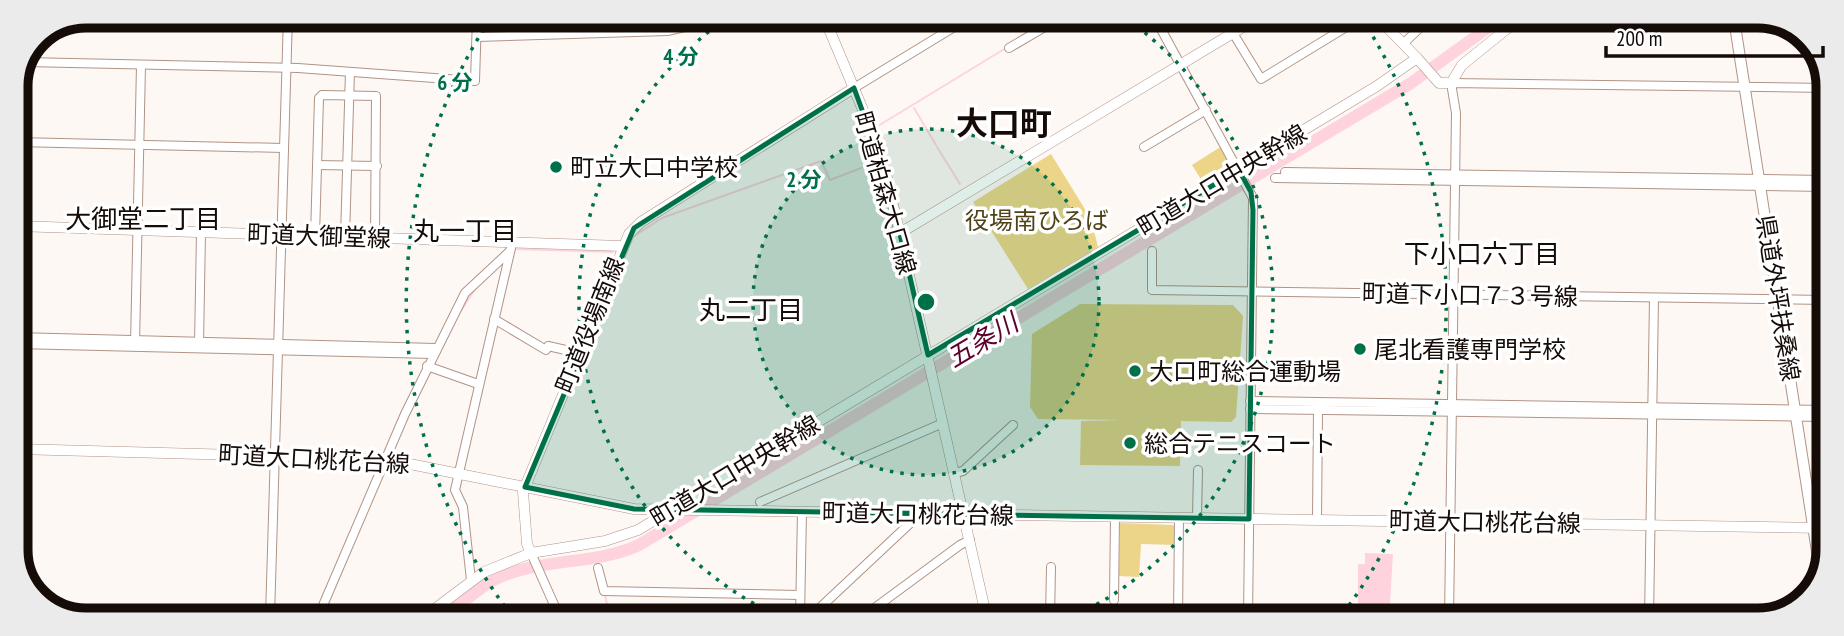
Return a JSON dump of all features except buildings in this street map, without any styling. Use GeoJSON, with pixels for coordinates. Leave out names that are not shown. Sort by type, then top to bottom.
{"type":"FeatureCollection","features":[{"type":"Feature","properties":{"kind":"main road","name":"県道外坪扶桑線"},"geometry":{"type":"LineString","coordinates":[[1735,28],[1796,413],[1816,513]]}},
{"type":"Feature","properties":{"kind":"street"},"geometry":{"type":"LineString","coordinates":[[270,608],[288,28]]}},
{"type":"Feature","properties":{"kind":"street"},"geometry":{"type":"LineString","coordinates":[[33,62],[286,68],[475,81],[477,28]]}},
{"type":"Feature","properties":{"kind":"street"},"geometry":{"type":"LineString","coordinates":[[477,37],[667,31],[680,28]]}},
{"type":"Feature","properties":{"kind":"street","name":"町道柏森大口線"},"geometry":{"type":"LineString","coordinates":[[829,28],[878,150],[900,233],[985,608]]}},
{"type":"Feature","properties":{"kind":"street"},"geometry":{"type":"LineString","coordinates":[[854,88],[951,28]]}},
{"type":"Feature","properties":{"kind":"street"},"geometry":{"type":"LineString","coordinates":[[1009,48],[1043,28]]}},
{"type":"Feature","properties":{"kind":"street"},"geometry":{"type":"LineString","coordinates":[[1161,28],[1251,191],[1248,608]]}},
{"type":"Feature","properties":{"kind":"street"},"geometry":{"type":"LineString","coordinates":[[900,233],[1241,28]]}},
{"type":"Feature","properties":{"kind":"street"},"geometry":{"type":"LineString","coordinates":[[1233,33],[1261,79],[1346,28]]}},
{"type":"Feature","properties":{"kind":"street"},"geometry":{"type":"LineString","coordinates":[[1388,28],[1439,83],[1816,88]]}},
{"type":"Feature","properties":{"kind":"street"},"geometry":{"type":"LineString","coordinates":[[1404,43],[1420,28]]}},
{"type":"Feature","properties":{"kind":"street"},"geometry":{"type":"LineString","coordinates":[[1449,608],[1456,113],[1451,83],[1462,65],[1508,28]]}},
{"type":"Feature","properties":{"kind":"street","name":"町道大口中央幹線"},"geometry":{"type":"LineString","coordinates":[[531,553],[622,537],[677,510],[1240,172],[1419,60]]}},
{"type":"Feature","properties":{"kind":"street"},"geometry":{"type":"LineString","coordinates":[[135,344],[141,65]]}},
{"type":"Feature","properties":{"kind":"street"},"geometry":{"type":"LineString","coordinates":[[345,237],[350,72]]}},
{"type":"Feature","properties":{"kind":"street","name":"町道役場南線"},"geometry":{"type":"LineString","coordinates":[[531,553],[524,520],[525,487],[622,246],[641,222],[854,88]]}},
{"type":"Feature","properties":{"kind":"street"},"geometry":{"type":"LineString","coordinates":[[315,236],[319,98],[322,95],[376,96],[379,99],[375,238]]}},
{"type":"Feature","properties":{"kind":"street"},"geometry":{"type":"LineString","coordinates":[[1144,147],[1206,110]]}},
{"type":"Feature","properties":{"kind":"street"},"geometry":{"type":"LineString","coordinates":[[28,142],[283,148]]}},
{"type":"Feature","properties":{"kind":"street"},"geometry":{"type":"LineString","coordinates":[[317,165],[377,166]]}},
{"type":"Feature","properties":{"kind":"street"},"geometry":{"type":"LineString","coordinates":[[1285,172],[1455,178]]}},
{"type":"Feature","properties":{"kind":"street"},"geometry":{"type":"LineString","coordinates":[[1275,178],[1816,180]]}},
{"type":"Feature","properties":{"kind":"street"},"geometry":{"type":"LineString","coordinates":[[1760,182],[1816,186]]}},
{"type":"Feature","properties":{"kind":"street","name":"町道大御堂線"},"geometry":{"type":"LineString","coordinates":[[28,226],[375,238],[511,246],[622,246]]}},
{"type":"Feature","properties":{"kind":"street"},"geometry":{"type":"LineString","coordinates":[[199,345],[201,232]]}},
{"type":"Feature","properties":{"kind":"street"},"geometry":{"type":"LineString","coordinates":[[471,580],[463,507],[455,493],[511,246]]}},
{"type":"Feature","properties":{"kind":"street"},"geometry":{"type":"LineString","coordinates":[[322,608],[427,366],[465,293],[511,246]]}},
{"type":"Feature","properties":{"kind":"street","name":"町道下小口７３号線"},"geometry":{"type":"LineString","coordinates":[[1152,251],[1152,290],[1816,300]]}},
{"type":"Feature","properties":{"kind":"street"},"geometry":{"type":"LineString","coordinates":[[1649,608],[1654,298]]}},
{"type":"Feature","properties":{"kind":"street"},"geometry":{"type":"LineString","coordinates":[[494,319],[546,350],[548,346],[579,353]]}},
{"type":"Feature","properties":{"kind":"street"},"geometry":{"type":"LineString","coordinates":[[28,338],[135,344]]}},
{"type":"Feature","properties":{"kind":"street"},"geometry":{"type":"LineString","coordinates":[[28,344],[435,351]]}},
{"type":"Feature","properties":{"kind":"street"},"geometry":{"type":"LineString","coordinates":[[427,366],[478,384]]}},
{"type":"Feature","properties":{"kind":"street"},"geometry":{"type":"LineString","coordinates":[[1250,405],[1318,410],[1452,408]]}},
{"type":"Feature","properties":{"kind":"street"},"geometry":{"type":"LineString","coordinates":[[1250,405],[1796,413],[1816,411]]}},
{"type":"Feature","properties":{"kind":"street"},"geometry":{"type":"LineString","coordinates":[[1317,520],[1318,410]]}},
{"type":"Feature","properties":{"kind":"street"},"geometry":{"type":"LineString","coordinates":[[1796,413],[1816,416]]}},
{"type":"Feature","properties":{"kind":"street"},"geometry":{"type":"LineString","coordinates":[[760,502],[943,423]]}},
{"type":"Feature","properties":{"kind":"street"},"geometry":{"type":"LineString","coordinates":[[954,473],[963,471],[1013,425]]}},
{"type":"Feature","properties":{"kind":"street","name":"町道大口桃花台線"},"geometry":{"type":"LineString","coordinates":[[28,449],[385,459],[624,508],[1816,528]]}},
{"type":"Feature","properties":{"kind":"street"},"geometry":{"type":"LineString","coordinates":[[1197,518],[1198,470]]}},
{"type":"Feature","properties":{"kind":"street"},"geometry":{"type":"LineString","coordinates":[[800,608],[802,512]]}},
{"type":"Feature","properties":{"kind":"street"},"geometry":{"type":"LineString","coordinates":[[820,608],[919,514]]}},
{"type":"Feature","properties":{"kind":"street"},"geometry":{"type":"LineString","coordinates":[[1114,600],[1115,517]]}},
{"type":"Feature","properties":{"kind":"street"},"geometry":{"type":"LineString","coordinates":[[1178,608],[1179,518]]}},
{"type":"Feature","properties":{"kind":"street"},"geometry":{"type":"LineString","coordinates":[[875,608],[970,540]]}},
{"type":"Feature","properties":{"kind":"street"},"geometry":{"type":"LineString","coordinates":[[435,608],[471,580],[503,562],[531,553],[556,608]]}},
{"type":"Feature","properties":{"kind":"street"},"geometry":{"type":"LineString","coordinates":[[1050,608],[1051,566]]}},
{"type":"Feature","properties":{"kind":"street"},"geometry":{"type":"LineString","coordinates":[[598,568],[604,591],[800,595]]}},
{"type":"Feature","properties":{"kind":"highlighted area"},"geometry":{"type":"Polygon","coordinates":[[[854,88],[887,178],[928,355],[1239,170],[1251,192],[1253,210],[1249,519],[634,509],[525,487],[634,228],[854,88]]]}},
{"type":"Feature","properties":{"kind":"green space"},"geometry":{"type":"Polygon","coordinates":[[[1222,146],[1231,167],[1204,184],[1192,165],[1222,146]]]}},
{"type":"Feature","properties":{"kind":"green space","name":"役場南ひろば"},"geometry":{"type":"Polygon","coordinates":[[[1051,154],[1091,219],[1098,247],[1028,289],[973,202],[1051,154]]]}},
{"type":"Feature","properties":{"kind":"green space","name":"大口町総合運動場"},"geometry":{"type":"Polygon","coordinates":[[[1080,304],[1233,305],[1243,316],[1236,417],[1231,422],[1181,421],[1180,466],[1080,465],[1081,421],[1121,420],[1038,419],[1030,407],[1032,334],[1080,304]]]}},
{"type":"Feature","properties":{"kind":"green space"},"geometry":{"type":"Polygon","coordinates":[[[1120,523],[1173,525],[1176,528],[1176,545],[1141,544],[1139,577],[1119,576],[1120,523]]]}},
{"type":"Feature","properties":{"kind":"shaded area"},"geometry":{"type":"Polygon","coordinates":[[[1365,553],[1393,554],[1390,608],[1358,608],[1358,564],[1365,564],[1365,553]]]}},
{"type":"Feature","properties":{"kind":"waterway"},"geometry":{"type":"LineString","coordinates":[[512,28],[512,32],[634,28]]}},
{"type":"Feature","properties":{"kind":"waterway","name":"五条川"},"geometry":{"type":"LineString","coordinates":[[456,608],[492,581],[509,573],[622,552],[639,545],[1411,83],[1487,28]]}},
{"type":"Feature","properties":{"kind":"waterway"},"geometry":{"type":"LineString","coordinates":[[873,129],[1006,48]]}},
{"type":"Feature","properties":{"kind":"waterway"},"geometry":{"type":"LineString","coordinates":[[914,108],[936,145]]}},
{"type":"Feature","properties":{"kind":"waterway"},"geometry":{"type":"LineString","coordinates":[[631,238],[662,218],[821,161],[830,180],[869,165],[872,162],[862,135],[868,131]]}},
{"type":"Feature","properties":{"kind":"waterway"},"geometry":{"type":"LineString","coordinates":[[937,147],[960,184]]}},
{"type":"Feature","properties":{"kind":"waterway"},"geometry":{"type":"LineString","coordinates":[[514,249],[612,252],[615,249]]}},
{"type":"Feature","properties":{"kind":"waterway"},"geometry":{"type":"LineString","coordinates":[[461,311],[475,289]]}},
{"type":"Feature","properties":{"kind":"waterway"},"geometry":{"type":"LineString","coordinates":[[605,595],[608,608]]}},
{"type":"Feature","properties":{"kind":"place","name":"町立大口中学校"},"geometry":{"type":"Point","coordinates":[556,167]}},
{"type":"Feature","properties":{"kind":"place","name":"尾北看護専門学校"},"geometry":{"type":"Point","coordinates":[1360,349]}},
{"type":"Feature","properties":{"kind":"place","name":"大口町総合運動場"},"geometry":{"type":"Point","coordinates":[1135,371]}},
{"type":"Feature","properties":{"kind":"place","name":"総合テニスコート"},"geometry":{"type":"Point","coordinates":[1130,443]}},
{"type":"Feature","properties":{"kind":"district","name":"大口町"},"geometry":{"type":"Point","coordinates":[1004,123]}},
{"type":"Feature","properties":{"kind":"district","name":"大御堂二丁目"},"geometry":{"type":"Point","coordinates":[143,218]}},
{"type":"Feature","properties":{"kind":"district","name":"丸一丁目"},"geometry":{"type":"Point","coordinates":[465,230]}},
{"type":"Feature","properties":{"kind":"district","name":"下小口六丁目"},"geometry":{"type":"Point","coordinates":[1482,253]}},
{"type":"Feature","properties":{"kind":"district","name":"丸二丁目"},"geometry":{"type":"Point","coordinates":[751,309]}}]}
